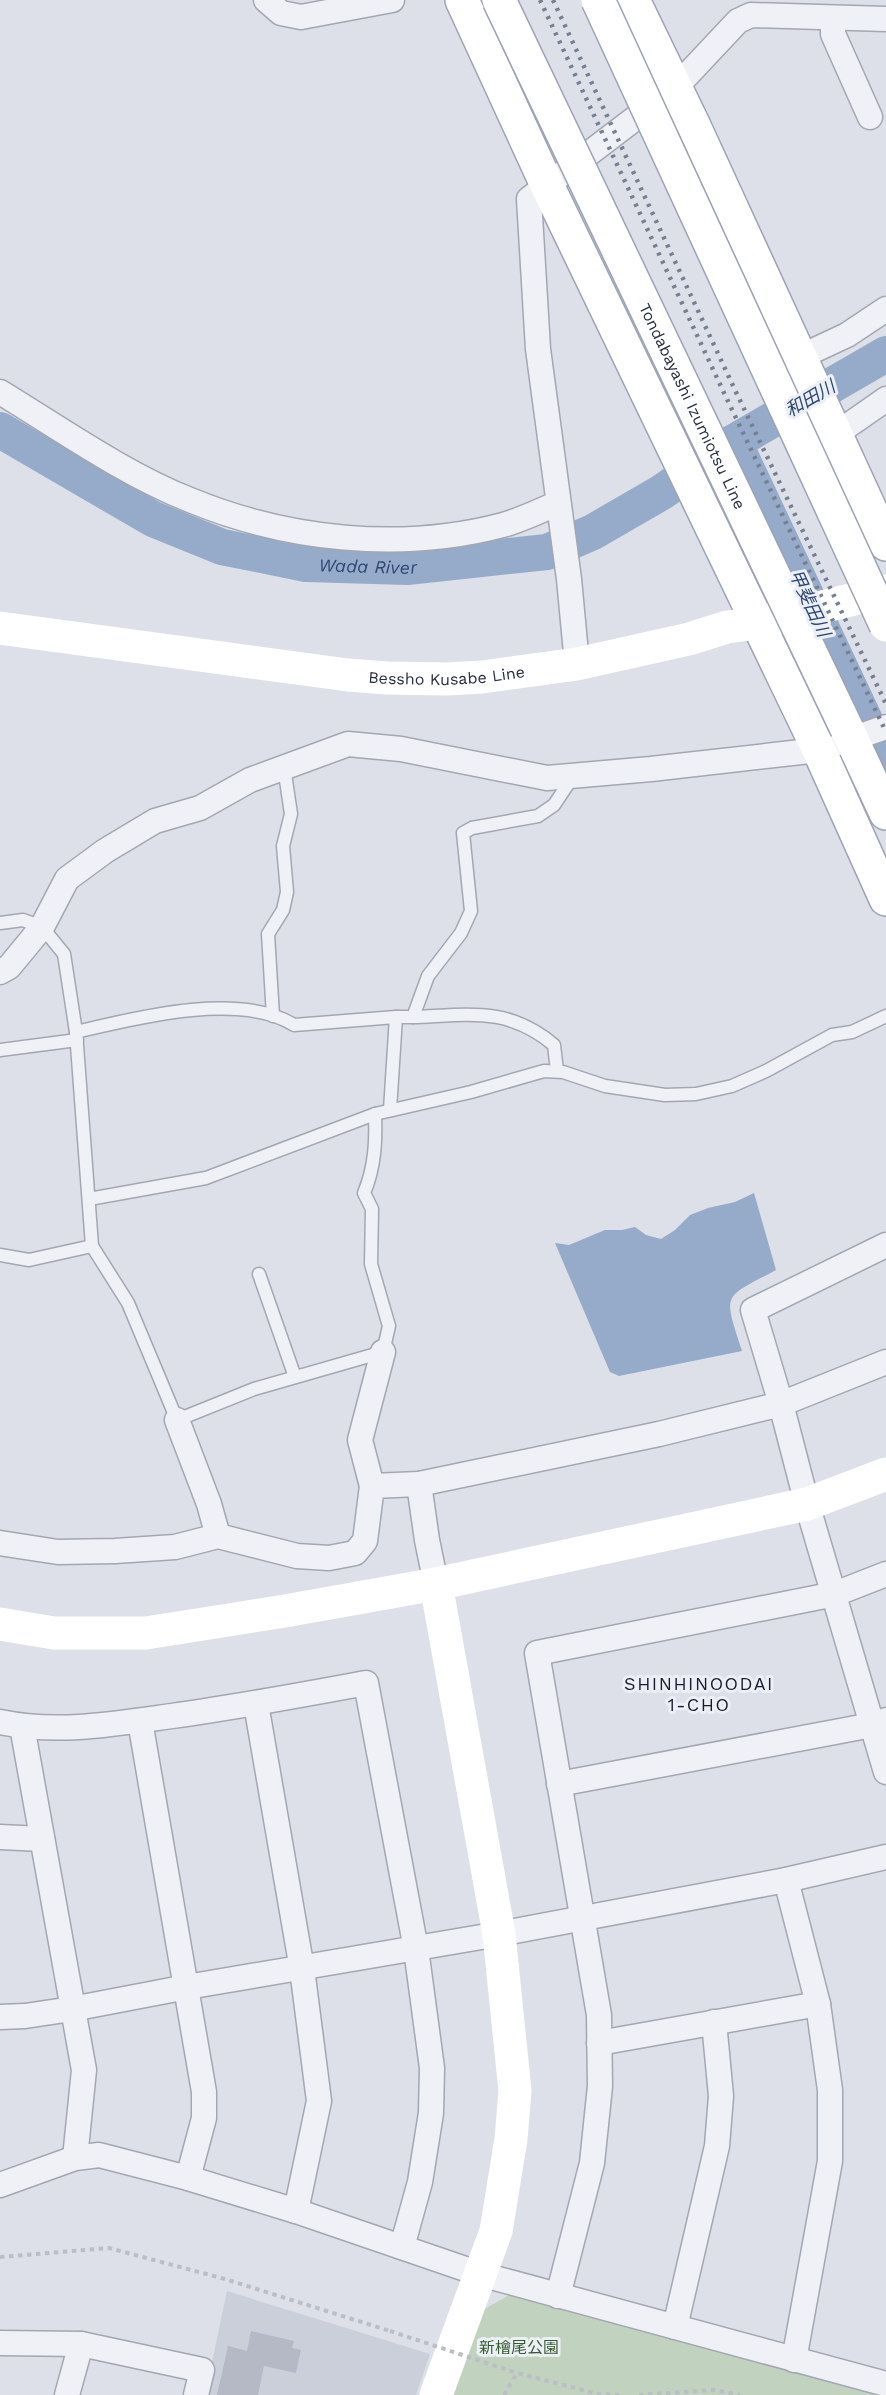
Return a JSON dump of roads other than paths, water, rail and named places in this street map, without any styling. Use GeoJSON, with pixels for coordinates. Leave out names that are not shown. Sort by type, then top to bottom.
{"type":"FeatureCollection","features":[{"type":"Feature","properties":{"kind":"main road"},"geometry":{"type":"LineString","coordinates":[[462,0],[671,446],[758,623],[841,740],[886,899]]}},
{"type":"Feature","properties":{"kind":"main road","name":"Tondabayashi Izumiotsu Line"},"geometry":{"type":"LineString","coordinates":[[499,0],[841,740],[886,813]]}},
{"type":"Feature","properties":{"kind":"main road"},"geometry":{"type":"LineString","coordinates":[[598,0],[886,626]]}},
{"type":"Feature","properties":{"kind":"main road"},"geometry":{"type":"LineString","coordinates":[[633,0],[693,124],[886,544]]}},
{"type":"Feature","properties":{"kind":"main road","name":"Bessho Kusabe Line"},"geometry":{"type":"LineString","coordinates":[[0,628],[348,675],[387,678],[482,677],[577,664],[886,591]]}},
{"type":"Feature","properties":{"kind":"main road"},"geometry":{"type":"LineString","coordinates":[[0,1624],[54,1633],[146,1633],[285,1611],[436,1584],[807,1504],[886,1474]]}},
{"type":"Feature","properties":{"kind":"main road"},"geometry":{"type":"LineString","coordinates":[[436,1584],[499,1934],[515,2091],[512,2139],[496,2231],[436,2395]]}},
{"type":"Feature","properties":{"kind":"street"},"geometry":{"type":"LineString","coordinates":[[266,0],[281,13],[301,17],[392,0]]}},
{"type":"Feature","properties":{"kind":"street"},"geometry":{"type":"LineString","coordinates":[[841,12],[833,34],[870,117]]}},
{"type":"Feature","properties":{"kind":"street"},"geometry":{"type":"LineString","coordinates":[[577,664],[569,579],[538,349],[529,199],[675,88],[738,21],[751,15],[841,12],[886,19]]}},
{"type":"Feature","properties":{"kind":"street"},"geometry":{"type":"LineString","coordinates":[[802,360],[847,335],[886,309]]}},
{"type":"Feature","properties":{"kind":"street"},"geometry":{"type":"LineString","coordinates":[[0,392],[138,475],[190,500],[281,528],[334,537],[393,539],[459,535],[505,525],[558,507]]}},
{"type":"Feature","properties":{"kind":"street"},"geometry":{"type":"LineString","coordinates":[[833,429],[886,399]]}},
{"type":"Feature","properties":{"kind":"street"},"geometry":{"type":"LineString","coordinates":[[0,972],[9,967],[42,927],[67,879],[105,851],[155,821],[200,808],[250,780],[348,744],[401,749],[546,778],[651,770],[841,740],[886,727]]}},
{"type":"Feature","properties":{"kind":"street"},"geometry":{"type":"LineString","coordinates":[[886,1245],[753,1310],[807,1504],[879,1722],[886,1772]]}},
{"type":"Feature","properties":{"kind":"street"},"geometry":{"type":"LineString","coordinates":[[0,1543],[58,1552],[115,1551],[175,1547],[218,1536],[297,1556],[329,1558],[355,1553],[365,1541],[372,1486],[360,1440],[383,1352]]}},
{"type":"Feature","properties":{"kind":"street"},"geometry":{"type":"LineString","coordinates":[[372,1486],[419,1484],[659,1434],[781,1404],[886,1362]]}},
{"type":"Feature","properties":{"kind":"street"},"geometry":{"type":"LineString","coordinates":[[177,1419],[209,1504],[218,1536]]}},
{"type":"Feature","properties":{"kind":"street"},"geometry":{"type":"LineString","coordinates":[[419,1484],[436,1584]]}},
{"type":"Feature","properties":{"kind":"street"},"geometry":{"type":"LineString","coordinates":[[558,2296],[592,2163],[600,2086],[599,2015],[537,1653],[835,1594],[886,1575]]}},
{"type":"Feature","properties":{"kind":"street"},"geometry":{"type":"LineString","coordinates":[[75,2158],[84,2070],[42,1839],[11,1724],[74,1728],[140,1721],[255,1704],[366,1683],[416,1948],[432,2068],[431,2113],[420,2182],[402,2247]]}},
{"type":"Feature","properties":{"kind":"street"},"geometry":{"type":"LineString","coordinates":[[255,1704],[302,1968],[319,2101],[296,2211]]}},
{"type":"Feature","properties":{"kind":"street"},"geometry":{"type":"LineString","coordinates":[[140,1721],[204,2092],[204,2118],[188,2178]]}},
{"type":"Feature","properties":{"kind":"street"},"geometry":{"type":"LineString","coordinates":[[560,1784],[879,1722]]}},
{"type":"Feature","properties":{"kind":"street"},"geometry":{"type":"LineString","coordinates":[[0,1837],[42,1839]]}},
{"type":"Feature","properties":{"kind":"street"},"geometry":{"type":"LineString","coordinates":[[0,2017],[72,2009],[499,1934],[786,1880],[886,1857]]}},
{"type":"Feature","properties":{"kind":"street"},"geometry":{"type":"LineString","coordinates":[[786,1880],[818,2004],[830,2090],[830,2161],[794,2360]]}},
{"type":"Feature","properties":{"kind":"street"},"geometry":{"type":"LineString","coordinates":[[599,2043],[818,2004]]}},
{"type":"Feature","properties":{"kind":"street"},"geometry":{"type":"LineString","coordinates":[[675,2327],[717,2146],[721,2096],[714,2022]]}},
{"type":"Feature","properties":{"kind":"street"},"geometry":{"type":"LineString","coordinates":[[0,2185],[75,2158],[99,2155],[188,2178],[296,2211],[480,2274],[886,2384]]}},
{"type":"Feature","properties":{"kind":"street"},"geometry":{"type":"LineString","coordinates":[[0,2343],[81,2344],[202,2370],[196,2395]]}},
{"type":"Feature","properties":{"kind":"street"},"geometry":{"type":"LineString","coordinates":[[67,2395],[81,2344]]}},
{"type":"Feature","properties":{"kind":"lane"},"geometry":{"type":"LineString","coordinates":[[273,1016],[268,934],[283,910],[287,892],[283,846],[291,814],[284,767]]}},
{"type":"Feature","properties":{"kind":"lane"},"geometry":{"type":"LineString","coordinates":[[413,1017],[428,976],[462,933],[471,912],[463,833],[472,828],[538,816],[554,804],[574,775]]}},
{"type":"Feature","properties":{"kind":"lane"},"geometry":{"type":"LineString","coordinates":[[0,923],[23,920],[42,927],[64,954],[76,1036],[92,1246],[128,1303],[177,1419],[254,1389],[383,1352],[389,1326],[371,1264],[372,1209],[363,1193],[371,1177],[376,1142],[375,1113]]}},
{"type":"Feature","properties":{"kind":"lane"},"geometry":{"type":"LineString","coordinates":[[0,1050],[76,1036],[136,1018],[192,1010],[251,1010],[283,1019],[294,1026],[396,1017],[488,1015],[512,1019],[537,1031],[554,1045],[557,1071]]}},
{"type":"Feature","properties":{"kind":"lane"},"geometry":{"type":"LineString","coordinates":[[89,1199],[206,1178],[375,1113],[471,1092],[544,1071],[557,1071],[604,1086],[655,1094],[696,1094],[732,1086],[766,1071],[832,1035],[852,1032],[886,1016]]}},
{"type":"Feature","properties":{"kind":"lane"},"geometry":{"type":"LineString","coordinates":[[390,1110],[396,1017]]}},
{"type":"Feature","properties":{"kind":"lane"},"geometry":{"type":"LineString","coordinates":[[0,1255],[29,1260],[92,1246]]}},
{"type":"Feature","properties":{"kind":"lane"},"geometry":{"type":"LineString","coordinates":[[259,1274],[295,1377]]}},
{"type":"Feature","properties":{"kind":"water"},"geometry":{"type":"Polygon","coordinates":[[[754,1193],[776,1270],[745,1287],[732,1299],[730,1307],[732,1318],[742,1351],[619,1376],[610,1372],[555,1243],[569,1245],[605,1230],[635,1227],[646,1235],[661,1239],[675,1230],[690,1215],[735,1202],[754,1193]]]}},
{"type":"Feature","properties":{"kind":"waterway","name":"Wada River"},"geometry":{"type":"LineString","coordinates":[[0,430],[153,519],[222,547],[306,564],[407,567],[547,552],[593,532],[662,492],[734,442],[886,354]]}},
{"type":"Feature","properties":{"kind":"waterway","name":"甲斐田川"},"geometry":{"type":"LineString","coordinates":[[734,442],[886,765]]}},
{"type":"Feature","properties":{"kind":"railway"},"geometry":{"type":"LineString","coordinates":[[540,0],[886,732]]}},
{"type":"Feature","properties":{"kind":"railway"},"geometry":{"type":"LineString","coordinates":[[553,0],[735,390],[886,704]]}},
{"type":"Feature","properties":{"kind":"district","name":"SHINHINOODAI 1-CHO"},"geometry":{"type":"Point","coordinates":[699,1693]}},
{"type":"Feature","properties":{"kind":"water label","name":"和田川"},"geometry":{"type":"Point","coordinates":[810,398]}},
{"type":"Feature","properties":{"kind":"park label","name":"新檜尾公園"},"geometry":{"type":"Point","coordinates":[519,2347]}}]}
